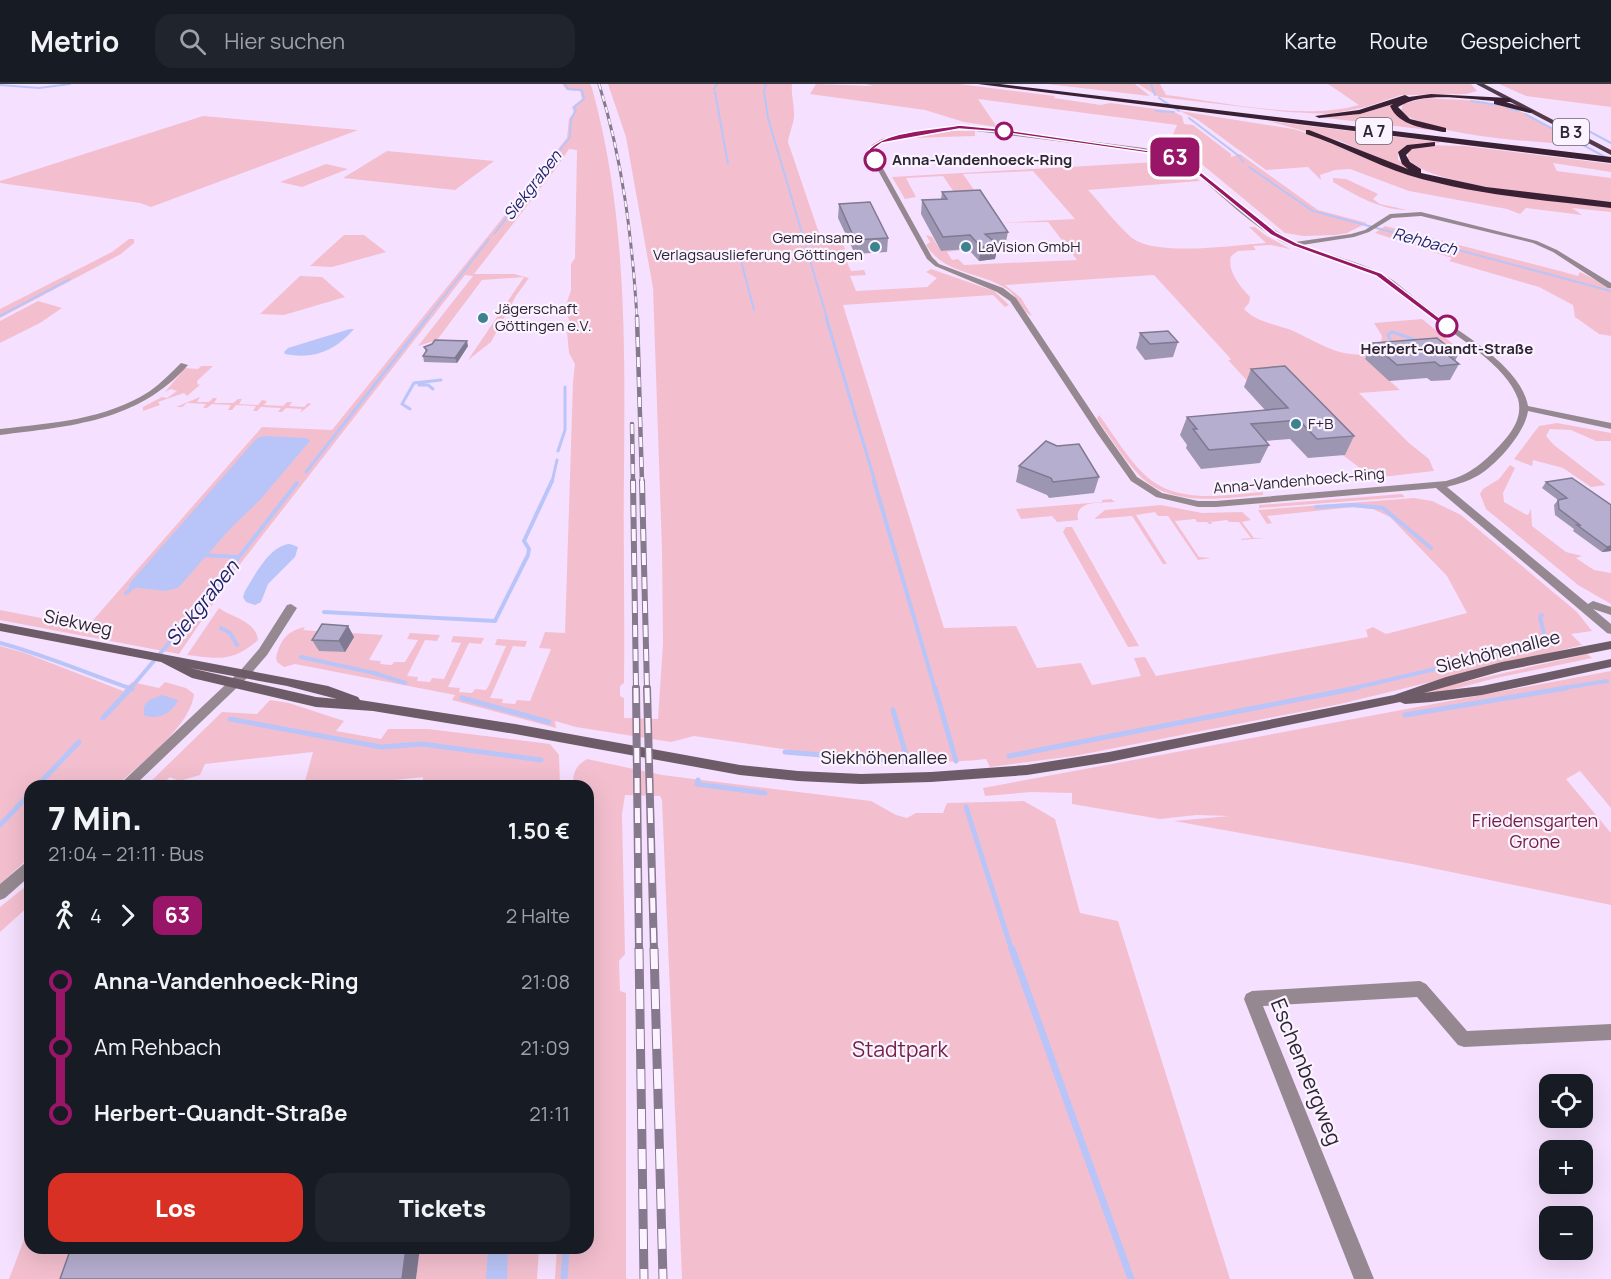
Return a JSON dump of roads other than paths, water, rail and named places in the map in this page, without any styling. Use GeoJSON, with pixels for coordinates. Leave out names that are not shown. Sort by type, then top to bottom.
{"type":"FeatureCollection","features":[{"type":"Feature","properties":{"kind":"highway","name":"A 7"},"geometry":{"type":"LineString","coordinates":[[982,84],[1195,110],[1611,154]]}},
{"type":"Feature","properties":{"kind":"highway","name":"A 7"},"geometry":{"type":"LineString","coordinates":[[1019,84],[1520,146],[1611,160]]}},
{"type":"Feature","properties":{"kind":"highway"},"geometry":{"type":"LineString","coordinates":[[1476,98],[1484,91],[1479,84]]}},
{"type":"Feature","properties":{"kind":"highway"},"geometry":{"type":"LineString","coordinates":[[1284,116],[1348,114],[1411,96],[1476,98],[1530,111]]}},
{"type":"Feature","properties":{"kind":"highway"},"geometry":{"type":"LineString","coordinates":[[1512,98],[1415,98],[1400,101],[1395,104],[1394,108],[1400,115],[1421,124],[1520,146]]}},
{"type":"Feature","properties":{"kind":"highway"},"geometry":{"type":"LineString","coordinates":[[1226,113],[1316,134],[1401,169],[1445,181],[1611,206]]}},
{"type":"Feature","properties":{"kind":"highway"},"geometry":{"type":"LineString","coordinates":[[1445,181],[1424,174],[1406,164],[1401,157],[1403,151],[1410,147],[1433,143],[1520,146]]}},
{"type":"Feature","properties":{"kind":"main road","name":"B 3"},"geometry":{"type":"LineString","coordinates":[[1479,84],[1611,147]]}},
{"type":"Feature","properties":{"kind":"main road","name":"B 3"},"geometry":{"type":"LineString","coordinates":[[1490,84],[1530,111],[1611,154]]}},
{"type":"Feature","properties":{"kind":"main road","name":"Siekweg"},"geometry":{"type":"LineString","coordinates":[[0,627],[30,631],[147,656]]}},
{"type":"Feature","properties":{"kind":"main road","name":"Siekhöhenallee"},"geometry":{"type":"LineString","coordinates":[[147,656],[171,664],[192,675],[316,702],[373,706],[740,770],[861,779],[932,777],[1027,770],[1109,757],[1395,699],[1415,691],[1502,668],[1611,645]]}},
{"type":"Feature","properties":{"kind":"main road","name":"Siekhöhenallee"},"geometry":{"type":"LineString","coordinates":[[171,664],[180,660],[328,691],[373,706]]}},
{"type":"Feature","properties":{"kind":"main road","name":"Siekhöhenallee"},"geometry":{"type":"LineString","coordinates":[[1395,699],[1421,699],[1611,663]]}},
{"type":"Feature","properties":{"kind":"street","name":"Anna-Vandenhoeck-Ring"},"geometry":{"type":"LineString","coordinates":[[952,127],[968,127],[1158,152],[1185,162],[1274,234],[1295,244],[1362,267],[1390,283],[1492,362],[1520,393],[1524,408],[1523,420],[1518,431],[1476,476],[1443,485],[1216,504],[1178,500],[1159,495],[1134,479],[1013,300],[1000,290],[937,265],[929,258],[881,173],[872,149],[880,142],[894,137],[952,127]]}},
{"type":"Feature","properties":{"kind":"street"},"geometry":{"type":"LineString","coordinates":[[1295,244],[1352,236],[1366,231],[1389,216],[1401,213],[1420,214],[1445,218],[1546,246],[1611,286]]}},
{"type":"Feature","properties":{"kind":"street"},"geometry":{"type":"LineString","coordinates":[[0,432],[78,423],[115,412],[151,394],[184,365]]}},
{"type":"Feature","properties":{"kind":"street"},"geometry":{"type":"LineString","coordinates":[[1524,408],[1611,426]]}},
{"type":"Feature","properties":{"kind":"street"},"geometry":{"type":"LineString","coordinates":[[1443,485],[1611,620]]}},
{"type":"Feature","properties":{"kind":"street"},"geometry":{"type":"LineString","coordinates":[[1443,485],[1611,630]]}},
{"type":"Feature","properties":{"kind":"street"},"geometry":{"type":"LineString","coordinates":[[1593,605],[1611,611]]}},
{"type":"Feature","properties":{"kind":"street"},"geometry":{"type":"LineString","coordinates":[[131,780],[244,674],[263,652],[291,608]]}},
{"type":"Feature","properties":{"kind":"street"},"geometry":{"type":"LineString","coordinates":[[0,893],[24,872]]}},
{"type":"Feature","properties":{"kind":"street","name":"Eschenbergweg"},"geometry":{"type":"LineString","coordinates":[[1364,1279],[1252,999],[1420,989],[1464,1039],[1611,1032]]}},
{"type":"Feature","properties":{"kind":"water"},"geometry":{"type":"Polygon","coordinates":[[[354,329],[340,343],[324,352],[296,356],[284,352],[288,348],[354,329]]]}},
{"type":"Feature","properties":{"kind":"water"},"geometry":{"type":"Polygon","coordinates":[[[263,436],[307,438],[310,441],[260,500],[230,529],[178,588],[165,591],[129,587],[129,584],[256,439],[263,436]]]}},
{"type":"Feature","properties":{"kind":"water"},"geometry":{"type":"Polygon","coordinates":[[[290,544],[298,547],[295,557],[268,584],[261,602],[255,605],[246,602],[243,597],[245,591],[258,569],[276,550],[290,544]]]}},
{"type":"Feature","properties":{"kind":"water"},"geometry":{"type":"Polygon","coordinates":[[[162,695],[178,700],[176,705],[164,715],[149,717],[144,715],[144,706],[149,700],[162,695]]]}},
{"type":"Feature","properties":{"kind":"water"},"geometry":{"type":"Polygon","coordinates":[[[488,1254],[508,1254],[507,1279],[486,1279],[488,1254]]]}},
{"type":"Feature","properties":{"kind":"waterway"},"geometry":{"type":"LineString","coordinates":[[0,85],[39,88],[70,84]]}},
{"type":"Feature","properties":{"kind":"waterway","name":"Siekgraben"},"geometry":{"type":"LineString","coordinates":[[494,234],[570,137],[571,119],[576,110],[574,107],[584,99],[582,90],[568,89],[565,84]]}},
{"type":"Feature","properties":{"kind":"waterway"},"geometry":{"type":"LineString","coordinates":[[714,89],[717,84]]}},
{"type":"Feature","properties":{"kind":"waterway"},"geometry":{"type":"LineString","coordinates":[[766,84],[764,91],[768,118],[827,318]]}},
{"type":"Feature","properties":{"kind":"waterway","name":"Rehbach"},"geometry":{"type":"LineString","coordinates":[[1151,84],[1155,95]]}},
{"type":"Feature","properties":{"kind":"waterway"},"geometry":{"type":"LineString","coordinates":[[715,92],[728,164]]}},
{"type":"Feature","properties":{"kind":"waterway","name":"Rehbach"},"geometry":{"type":"LineString","coordinates":[[1159,98],[1179,111]]}},
{"type":"Feature","properties":{"kind":"waterway"},"geometry":{"type":"LineString","coordinates":[[1471,101],[1498,105]]}},
{"type":"Feature","properties":{"kind":"waterway"},"geometry":{"type":"LineString","coordinates":[[1506,107],[1518,111]]}},
{"type":"Feature","properties":{"kind":"waterway"},"geometry":{"type":"LineString","coordinates":[[1156,111],[1174,112]]}},
{"type":"Feature","properties":{"kind":"waterway"},"geometry":{"type":"LineString","coordinates":[[1525,114],[1611,160]]}},
{"type":"Feature","properties":{"kind":"waterway","name":"Rehbach"},"geometry":{"type":"LineString","coordinates":[[1189,118],[1239,156],[1243,162]]}},
{"type":"Feature","properties":{"kind":"waterway"},"geometry":{"type":"LineString","coordinates":[[1570,121],[1611,143]]}},
{"type":"Feature","properties":{"kind":"waterway","name":"Rehbach"},"geometry":{"type":"LineString","coordinates":[[1249,167],[1313,211],[1611,291]]}},
{"type":"Feature","properties":{"kind":"waterway","name":"Siekgraben"},"geometry":{"type":"LineString","coordinates":[[427,318],[489,239]]}},
{"type":"Feature","properties":{"kind":"waterway"},"geometry":{"type":"LineString","coordinates":[[736,257],[741,261],[754,310]]}},
{"type":"Feature","properties":{"kind":"waterway"},"geometry":{"type":"LineString","coordinates":[[0,316],[70,279]]}},
{"type":"Feature","properties":{"kind":"waterway","name":"Siekgraben"},"geometry":{"type":"LineString","coordinates":[[306,472],[428,317]]}},
{"type":"Feature","properties":{"kind":"waterway"},"geometry":{"type":"LineString","coordinates":[[826,317],[875,482]]}},
{"type":"Feature","properties":{"kind":"waterway"},"geometry":{"type":"LineString","coordinates":[[1389,346],[1391,342],[1388,335],[1392,332],[1419,341]]}},
{"type":"Feature","properties":{"kind":"waterway"},"geometry":{"type":"LineString","coordinates":[[410,409],[402,404],[414,383],[441,380]]}},
{"type":"Feature","properties":{"kind":"waterway"},"geometry":{"type":"LineString","coordinates":[[419,385],[428,385],[433,389]]}},
{"type":"Feature","properties":{"kind":"waterway"},"geometry":{"type":"LineString","coordinates":[[558,451],[565,430],[565,387]]}},
{"type":"Feature","properties":{"kind":"waterway"},"geometry":{"type":"LineString","coordinates":[[552,482],[557,460]]}},
{"type":"Feature","properties":{"kind":"waterway"},"geometry":{"type":"LineString","coordinates":[[324,612],[495,621],[528,555],[529,549],[524,541],[552,481]]}},
{"type":"Feature","properties":{"kind":"waterway"},"geometry":{"type":"LineString","coordinates":[[874,481],[935,689]]}},
{"type":"Feature","properties":{"kind":"waterway","name":"Siekgraben"},"geometry":{"type":"LineString","coordinates":[[130,688],[203,603],[297,483]]}},
{"type":"Feature","properties":{"kind":"waterway"},"geometry":{"type":"LineString","coordinates":[[1316,507],[1352,505],[1383,508],[1431,548]]}},
{"type":"Feature","properties":{"kind":"waterway"},"geometry":{"type":"LineString","coordinates":[[203,555],[239,557]]}},
{"type":"Feature","properties":{"kind":"waterway"},"geometry":{"type":"LineString","coordinates":[[126,593],[137,584]]}},
{"type":"Feature","properties":{"kind":"waterway"},"geometry":{"type":"LineString","coordinates":[[1350,689],[1542,644],[1544,634],[1540,617],[1542,615]]}},
{"type":"Feature","properties":{"kind":"waterway"},"geometry":{"type":"LineString","coordinates":[[221,628],[230,633],[237,645]]}},
{"type":"Feature","properties":{"kind":"waterway"},"geometry":{"type":"LineString","coordinates":[[0,643],[130,688]]}},
{"type":"Feature","properties":{"kind":"waterway"},"geometry":{"type":"LineString","coordinates":[[301,657],[374,673],[405,683]]}},
{"type":"Feature","properties":{"kind":"waterway"},"geometry":{"type":"LineString","coordinates":[[1557,689],[1607,681]]}},
{"type":"Feature","properties":{"kind":"waterway"},"geometry":{"type":"LineString","coordinates":[[935,688],[956,761]]}},
{"type":"Feature","properties":{"kind":"waterway"},"geometry":{"type":"LineString","coordinates":[[1009,756],[1357,688]]}},
{"type":"Feature","properties":{"kind":"waterway"},"geometry":{"type":"LineString","coordinates":[[1405,715],[1566,688]]}},
{"type":"Feature","properties":{"kind":"waterway","name":"Siekgraben"},"geometry":{"type":"LineString","coordinates":[[103,718],[131,689]]}},
{"type":"Feature","properties":{"kind":"waterway"},"geometry":{"type":"LineString","coordinates":[[462,698],[549,722]]}},
{"type":"Feature","properties":{"kind":"waterway"},"geometry":{"type":"LineString","coordinates":[[785,752],[908,762],[893,710]]}},
{"type":"Feature","properties":{"kind":"waterway"},"geometry":{"type":"LineString","coordinates":[[230,719],[381,747],[422,744],[541,760]]}},
{"type":"Feature","properties":{"kind":"waterway","name":"Siekgraben"},"geometry":{"type":"LineString","coordinates":[[43,780],[79,742]]}},
{"type":"Feature","properties":{"kind":"waterway"},"geometry":{"type":"LineString","coordinates":[[698,780],[697,784],[765,793]]}},
{"type":"Feature","properties":{"kind":"waterway","name":"Siekgraben"},"geometry":{"type":"LineString","coordinates":[[0,825],[24,800]]}},
{"type":"Feature","properties":{"kind":"waterway"},"geometry":{"type":"LineString","coordinates":[[966,807],[1012,951]]}},
{"type":"Feature","properties":{"kind":"waterway"},"geometry":{"type":"LineString","coordinates":[[1012,949],[1131,1279]]}},
{"type":"Feature","properties":{"kind":"waterway"},"geometry":{"type":"LineString","coordinates":[[564,1279],[566,1254]]}},
{"type":"Feature","properties":{"kind":"railway"},"geometry":{"type":"LineString","coordinates":[[599,84],[614,142],[625,200],[637,318]]}},
{"type":"Feature","properties":{"kind":"railway"},"geometry":{"type":"LineString","coordinates":[[637,317],[642,482]]}},
{"type":"Feature","properties":{"kind":"railway"},"geometry":{"type":"LineString","coordinates":[[632,424],[633,482]]}},
{"type":"Feature","properties":{"kind":"railway"},"geometry":{"type":"LineString","coordinates":[[633,481],[636,689]]}},
{"type":"Feature","properties":{"kind":"railway"},"geometry":{"type":"LineString","coordinates":[[642,481],[647,689]]}},
{"type":"Feature","properties":{"kind":"railway"},"geometry":{"type":"LineString","coordinates":[[636,688],[639,951]]}},
{"type":"Feature","properties":{"kind":"railway"},"geometry":{"type":"LineString","coordinates":[[647,688],[654,951]]}},
{"type":"Feature","properties":{"kind":"railway"},"geometry":{"type":"LineString","coordinates":[[639,949],[644,1279]]}},
{"type":"Feature","properties":{"kind":"railway"},"geometry":{"type":"LineString","coordinates":[[654,949],[663,1279]]}},
{"type":"Feature","properties":{"kind":"place","name":"Anna-Vandenhoeck-Ring"},"geometry":{"type":"Point","coordinates":[875,160]}},
{"type":"Feature","properties":{"kind":"place","name":"Gemeinsame Verlagsauslieferung Göttingen"},"geometry":{"type":"Point","coordinates":[875,247]}},
{"type":"Feature","properties":{"kind":"place","name":"LaVision GmbH"},"geometry":{"type":"Point","coordinates":[966,247]}},
{"type":"Feature","properties":{"kind":"place","name":"Jägerschaft Göttingen e.V."},"geometry":{"type":"Point","coordinates":[483,318]}},
{"type":"Feature","properties":{"kind":"place","name":"Herbert-Quandt-Straße"},"geometry":{"type":"Point","coordinates":[1447,326]}},
{"type":"Feature","properties":{"kind":"place","name":"F+B"},"geometry":{"type":"Point","coordinates":[1296,424]}},
{"type":"Feature","properties":{"kind":"park label","name":"Friedensgarten Grone"},"geometry":{"type":"Point","coordinates":[1535,831]}},
{"type":"Feature","properties":{"kind":"park label","name":"Stadtpark"},"geometry":{"type":"Point","coordinates":[900,1050]}}]}
